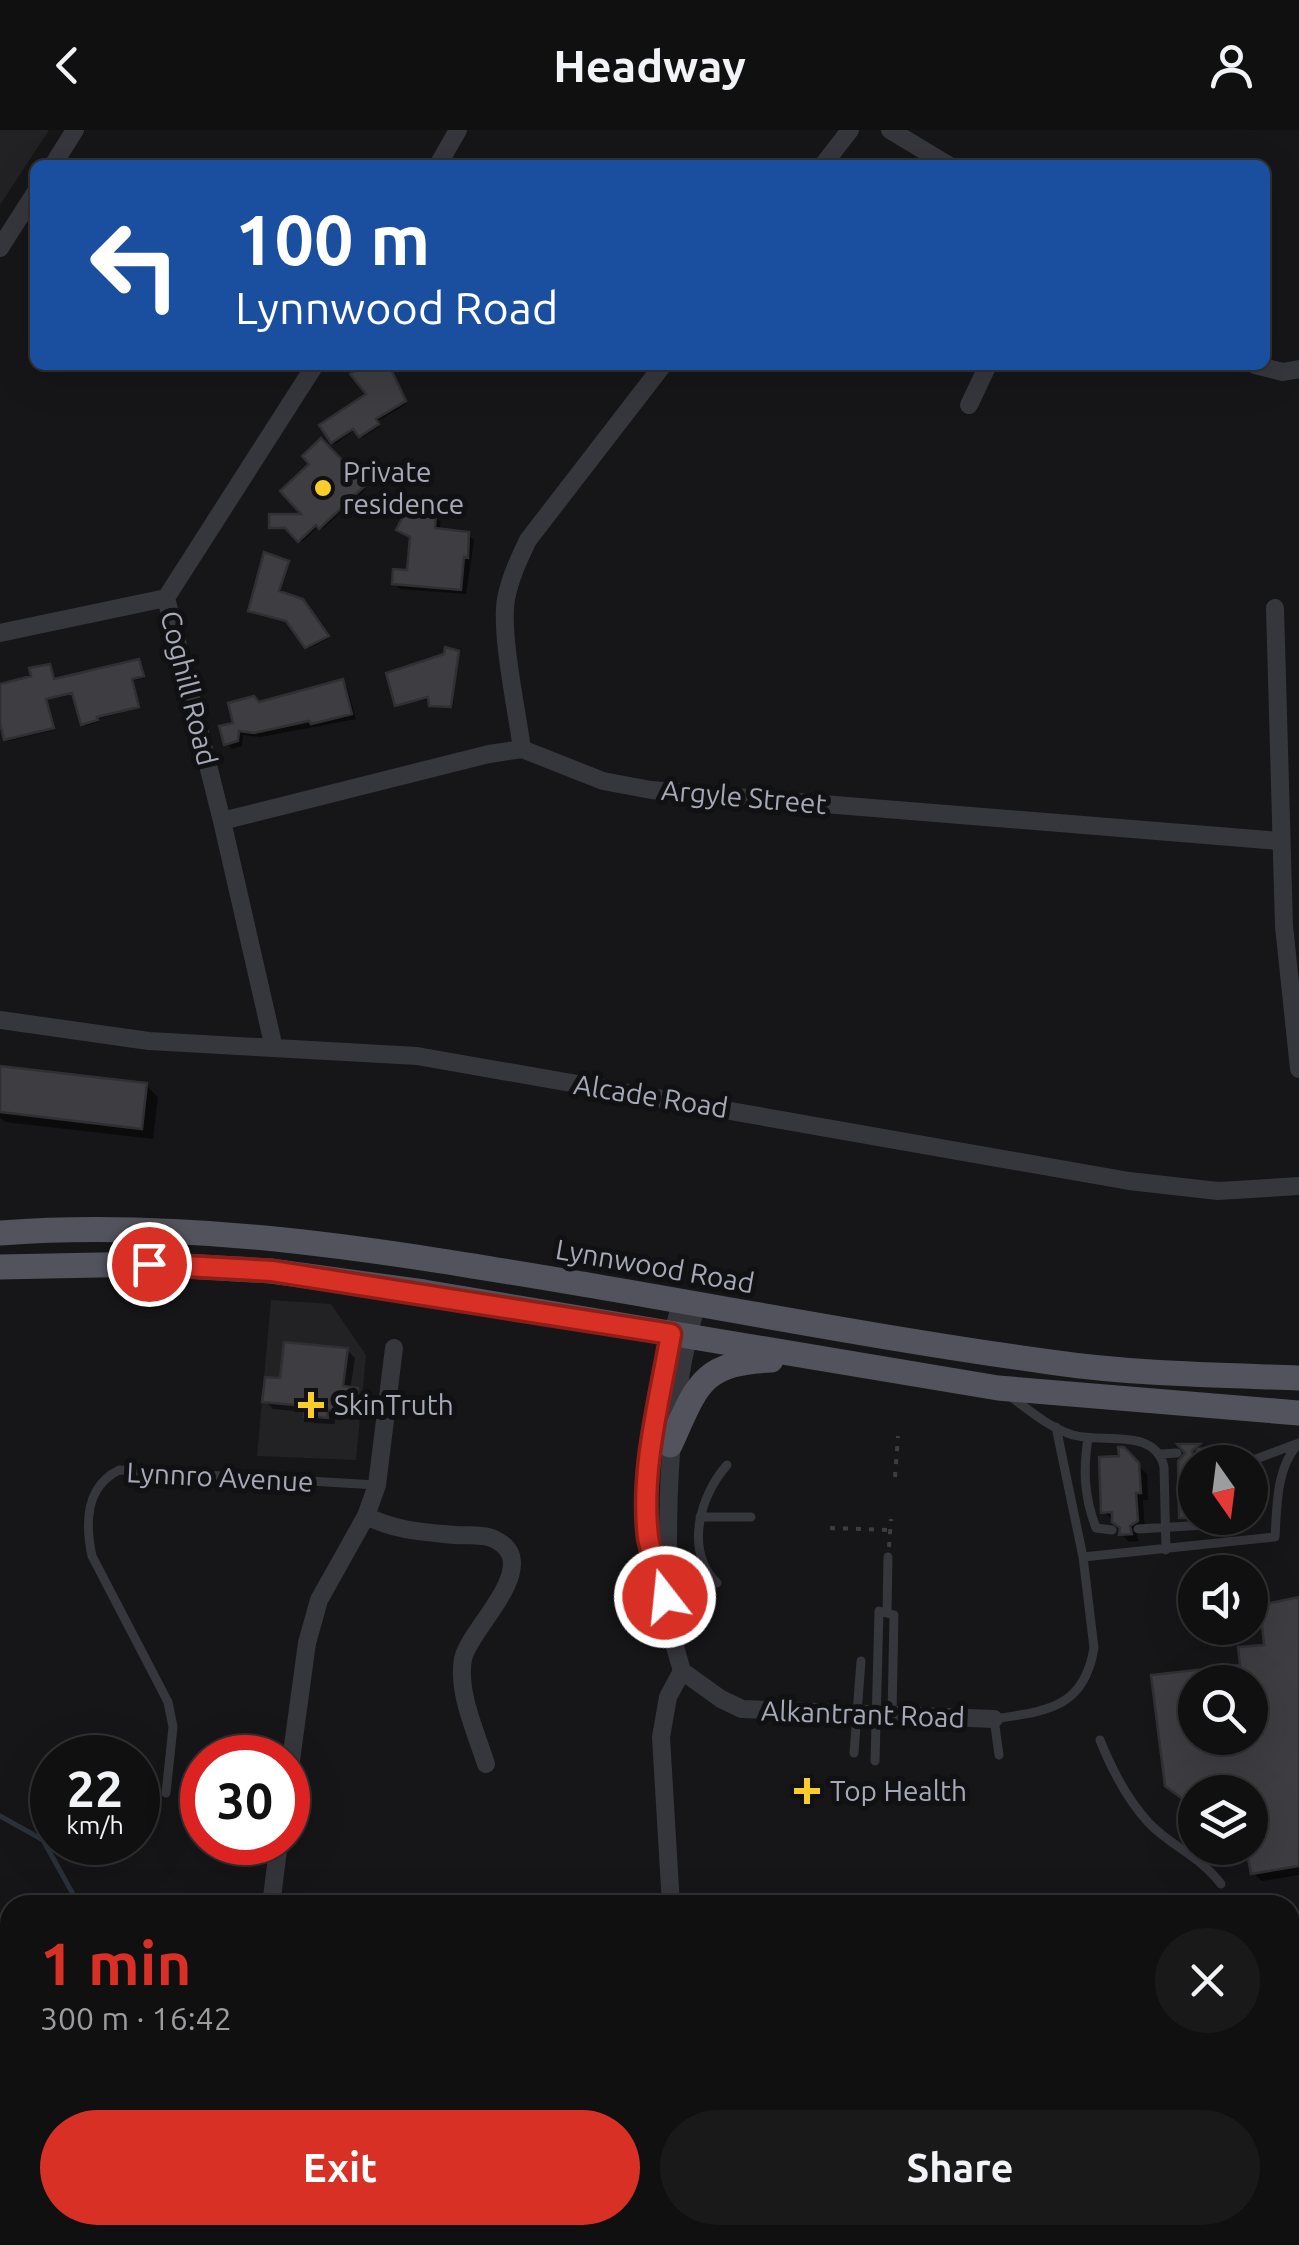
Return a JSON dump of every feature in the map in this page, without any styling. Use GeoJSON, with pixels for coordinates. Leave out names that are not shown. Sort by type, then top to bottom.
{"type":"FeatureCollection","features":[{"type":"Feature","properties":{"kind":"main road","name":"Lynnwood Road"},"geometry":{"type":"LineString","coordinates":[[0,1233],[143,1230],[272,1237],[410,1255],[1052,1362],[1165,1373],[1299,1378]]}},
{"type":"Feature","properties":{"kind":"main road"},"geometry":{"type":"LineString","coordinates":[[0,1266],[149,1264],[272,1271],[998,1388],[1299,1413]]}},
{"type":"Feature","properties":{"kind":"main road"},"geometry":{"type":"LineString","coordinates":[[670,1445],[693,1394],[712,1373],[752,1361],[811,1358]]}},
{"type":"Feature","properties":{"kind":"street"},"geometry":{"type":"LineString","coordinates":[[56,160],[75,130]]}},
{"type":"Feature","properties":{"kind":"street"},"geometry":{"type":"LineString","coordinates":[[441,160],[458,130]]}},
{"type":"Feature","properties":{"kind":"street"},"geometry":{"type":"LineString","coordinates":[[827,160],[850,130]]}},
{"type":"Feature","properties":{"kind":"street"},"geometry":{"type":"LineString","coordinates":[[890,130],[940,160]]}},
{"type":"Feature","properties":{"kind":"street"},"geometry":{"type":"LineString","coordinates":[[0,248],[30,201]]}},
{"type":"Feature","properties":{"kind":"street"},"geometry":{"type":"LineString","coordinates":[[1270,369],[1283,372],[1299,369]]}},
{"type":"Feature","properties":{"kind":"street","name":"Coghill Road"},"geometry":{"type":"LineString","coordinates":[[274,1048],[166,598],[312,370]]}},
{"type":"Feature","properties":{"kind":"street"},"geometry":{"type":"LineString","coordinates":[[222,821],[522,749],[506,628],[505,602],[513,573],[528,540],[659,370]]}},
{"type":"Feature","properties":{"kind":"street"},"geometry":{"type":"LineString","coordinates":[[969,405],[986,370]]}},
{"type":"Feature","properties":{"kind":"street"},"geometry":{"type":"LineString","coordinates":[[0,633],[166,598]]}},
{"type":"Feature","properties":{"kind":"street"},"geometry":{"type":"LineString","coordinates":[[1275,608],[1284,926],[1299,1069]]}},
{"type":"Feature","properties":{"kind":"street","name":"Argyle Street"},"geometry":{"type":"LineString","coordinates":[[522,749],[603,781],[651,790],[1280,841]]}},
{"type":"Feature","properties":{"kind":"street","name":"Alcade Road"},"geometry":{"type":"LineString","coordinates":[[0,1020],[149,1040],[417,1056],[1129,1180],[1218,1190],[1299,1186]]}},
{"type":"Feature","properties":{"kind":"street"},"geometry":{"type":"LineString","coordinates":[[669,1895],[661,1737],[668,1697],[682,1672],[667,1618],[663,1576],[648,1538],[648,1475],[689,1302]]}},
{"type":"Feature","properties":{"kind":"street"},"geometry":{"type":"LineString","coordinates":[[663,1576],[668,1550],[670,1445],[679,1335]]}},
{"type":"Feature","properties":{"kind":"street"},"geometry":{"type":"LineString","coordinates":[[294,1735],[306,1642],[319,1600],[366,1516],[377,1485],[394,1348]]}},
{"type":"Feature","properties":{"kind":"street"},"geometry":{"type":"LineString","coordinates":[[366,1516],[391,1529],[491,1538],[506,1552],[512,1565],[506,1591],[472,1636],[462,1674],[486,1764]]}},
{"type":"Feature","properties":{"kind":"street","name":"Alkantrant Road"},"geometry":{"type":"LineString","coordinates":[[682,1672],[720,1699],[742,1709],[994,1718]]}},
{"type":"Feature","properties":{"kind":"street"},"geometry":{"type":"LineString","coordinates":[[272,1895],[276,1865]]}},
{"type":"Feature","properties":{"kind":"lane"},"geometry":{"type":"LineString","coordinates":[[998,1388],[1056,1427],[1088,1438],[1125,1438],[1155,1447],[1161,1454],[1166,1550]]}},
{"type":"Feature","properties":{"kind":"lane"},"geometry":{"type":"LineString","coordinates":[[999,1755],[994,1718],[1045,1711],[1072,1697],[1092,1663],[1094,1648],[1083,1558],[1056,1427]]}},
{"type":"Feature","properties":{"kind":"lane"},"geometry":{"type":"LineString","coordinates":[[1088,1438],[1082,1471],[1087,1504],[1096,1528],[1112,1530]]}},
{"type":"Feature","properties":{"kind":"lane"},"geometry":{"type":"LineString","coordinates":[[1083,1558],[1275,1538],[1283,1468],[1289,1453],[1299,1443]]}},
{"type":"Feature","properties":{"kind":"lane"},"geometry":{"type":"LineString","coordinates":[[1268,1455],[1299,1443]]}},
{"type":"Feature","properties":{"kind":"lane"},"geometry":{"type":"LineString","coordinates":[[1161,1454],[1178,1453]]}},
{"type":"Feature","properties":{"kind":"lane"},"geometry":{"type":"LineString","coordinates":[[717,1583],[702,1560],[700,1517],[705,1495],[727,1465]]}},
{"type":"Feature","properties":{"kind":"lane","name":"Lynnro Avenue"},"geometry":{"type":"LineString","coordinates":[[166,1793],[173,1727],[168,1702],[92,1556],[87,1533],[90,1506],[100,1483],[119,1470],[377,1485]]}},
{"type":"Feature","properties":{"kind":"lane"},"geometry":{"type":"LineString","coordinates":[[700,1517],[751,1517]]}},
{"type":"Feature","properties":{"kind":"lane"},"geometry":{"type":"LineString","coordinates":[[1138,1528],[1178,1527]]}},
{"type":"Feature","properties":{"kind":"lane"},"geometry":{"type":"LineString","coordinates":[[854,1753],[874,1716],[893,1662],[887,1613],[888,1557]]}},
{"type":"Feature","properties":{"kind":"lane"},"geometry":{"type":"LineString","coordinates":[[875,1761],[876,1661],[887,1613]]}},
{"type":"Feature","properties":{"kind":"lane"},"geometry":{"type":"LineString","coordinates":[[861,1660],[874,1716]]}},
{"type":"Feature","properties":{"kind":"lane"},"geometry":{"type":"LineString","coordinates":[[876,1661],[893,1662]]}},
{"type":"Feature","properties":{"kind":"lane"},"geometry":{"type":"LineString","coordinates":[[1100,1740],[1116,1780],[1150,1824],[1206,1864],[1221,1884]]}},
{"type":"Feature","properties":{"kind":"path"},"geometry":{"type":"LineString","coordinates":[[895,1477],[898,1436]]}},
{"type":"Feature","properties":{"kind":"path"},"geometry":{"type":"LineString","coordinates":[[888,1557],[891,1519]]}},
{"type":"Feature","properties":{"kind":"path"},"geometry":{"type":"LineString","coordinates":[[830,1528],[890,1530]]}},
{"type":"Feature","properties":{"kind":"shaded area"},"geometry":{"type":"Polygon","coordinates":[[[0,130],[49,130],[0,205],[0,130]]]}},
{"type":"Feature","properties":{"kind":"shaded area","name":"SkinTruth"},"geometry":{"type":"Polygon","coordinates":[[[271,1300],[331,1304],[366,1355],[356,1460],[257,1456],[271,1300]]]}},
{"type":"Feature","properties":{"kind":"building","name":"Private residence"},"geometry":{"type":"Polygon","coordinates":[[[356,370],[391,370],[406,401],[376,419],[379,424],[359,437],[353,429],[331,443],[319,425],[366,394],[350,374],[356,370]]]}},
{"type":"Feature","properties":{"kind":"building","name":"Private residence"},"geometry":{"type":"Polygon","coordinates":[[[321,438],[366,485],[319,529],[316,525],[298,542],[285,528],[269,528],[269,514],[301,514],[280,491],[309,464],[302,456],[321,438]]]}},
{"type":"Feature","properties":{"kind":"building","name":"Private residence"},"geometry":{"type":"Polygon","coordinates":[[[411,501],[436,514],[435,528],[469,532],[461,590],[392,584],[393,569],[407,570],[410,537],[396,530],[411,501]]]}},
{"type":"Feature","properties":{"kind":"building"},"geometry":{"type":"Polygon","coordinates":[[[264,552],[289,561],[279,591],[303,599],[329,636],[305,648],[286,621],[248,611],[264,552]]]}},
{"type":"Feature","properties":{"kind":"building"},"geometry":{"type":"Polygon","coordinates":[[[445,647],[459,651],[451,707],[429,706],[428,697],[395,706],[386,673],[444,654],[445,647]]]}},
{"type":"Feature","properties":{"kind":"building"},"geometry":{"type":"Polygon","coordinates":[[[139,659],[144,676],[132,679],[139,707],[81,725],[72,693],[46,699],[54,728],[4,740],[0,684],[31,676],[29,668],[50,664],[54,679],[139,659]]]}},
{"type":"Feature","properties":{"kind":"building"},"geometry":{"type":"Polygon","coordinates":[[[343,679],[352,714],[254,733],[239,731],[238,741],[224,745],[219,726],[233,723],[228,703],[254,696],[259,702],[343,679]]]}},
{"type":"Feature","properties":{"kind":"building"},"geometry":{"type":"Polygon","coordinates":[[[0,1066],[147,1083],[142,1129],[0,1112],[0,1066]]]}},
{"type":"Feature","properties":{"kind":"building"},"geometry":{"type":"Polygon","coordinates":[[[284,1342],[348,1348],[343,1386],[358,1388],[356,1413],[327,1410],[328,1418],[304,1416],[304,1406],[262,1402],[265,1377],[280,1378],[284,1342]]]}},
{"type":"Feature","properties":{"kind":"building"},"geometry":{"type":"Polygon","coordinates":[[[1118,1447],[1124,1447],[1139,1463],[1141,1493],[1136,1493],[1138,1521],[1130,1526],[1132,1534],[1119,1535],[1112,1512],[1101,1513],[1099,1457],[1119,1456],[1118,1447]]]}},
{"type":"Feature","properties":{"kind":"building"},"geometry":{"type":"Polygon","coordinates":[[[1299,1597],[1299,1866],[1251,1874],[1249,1865],[1268,1865],[1268,1775],[1178,1775],[1178,1796],[1165,1786],[1151,1675],[1178,1672],[1178,1755],[1268,1755],[1268,1665],[1240,1665],[1238,1647],[1268,1645],[1268,1603],[1299,1597]]]}},
{"type":"Feature","properties":{"kind":"waterway"},"geometry":{"type":"LineString","coordinates":[[0,1816],[43,1840],[73,1895]]}},
{"type":"Feature","properties":{"kind":"place","name":"Private residence"},"geometry":{"type":"Point","coordinates":[323,488]}},
{"type":"Feature","properties":{"kind":"place","name":"SkinTruth"},"geometry":{"type":"Point","coordinates":[311,1405]}},
{"type":"Feature","properties":{"kind":"place","name":"Top Health"},"geometry":{"type":"Point","coordinates":[807,1791]}},
{"type":"Feature","properties":{"kind":"route"},"geometry":{"type":"LineString","coordinates":[[149,1264],[272,1271],[671,1334],[648,1475],[648,1538],[663,1576],[665,1597]]}}]}
